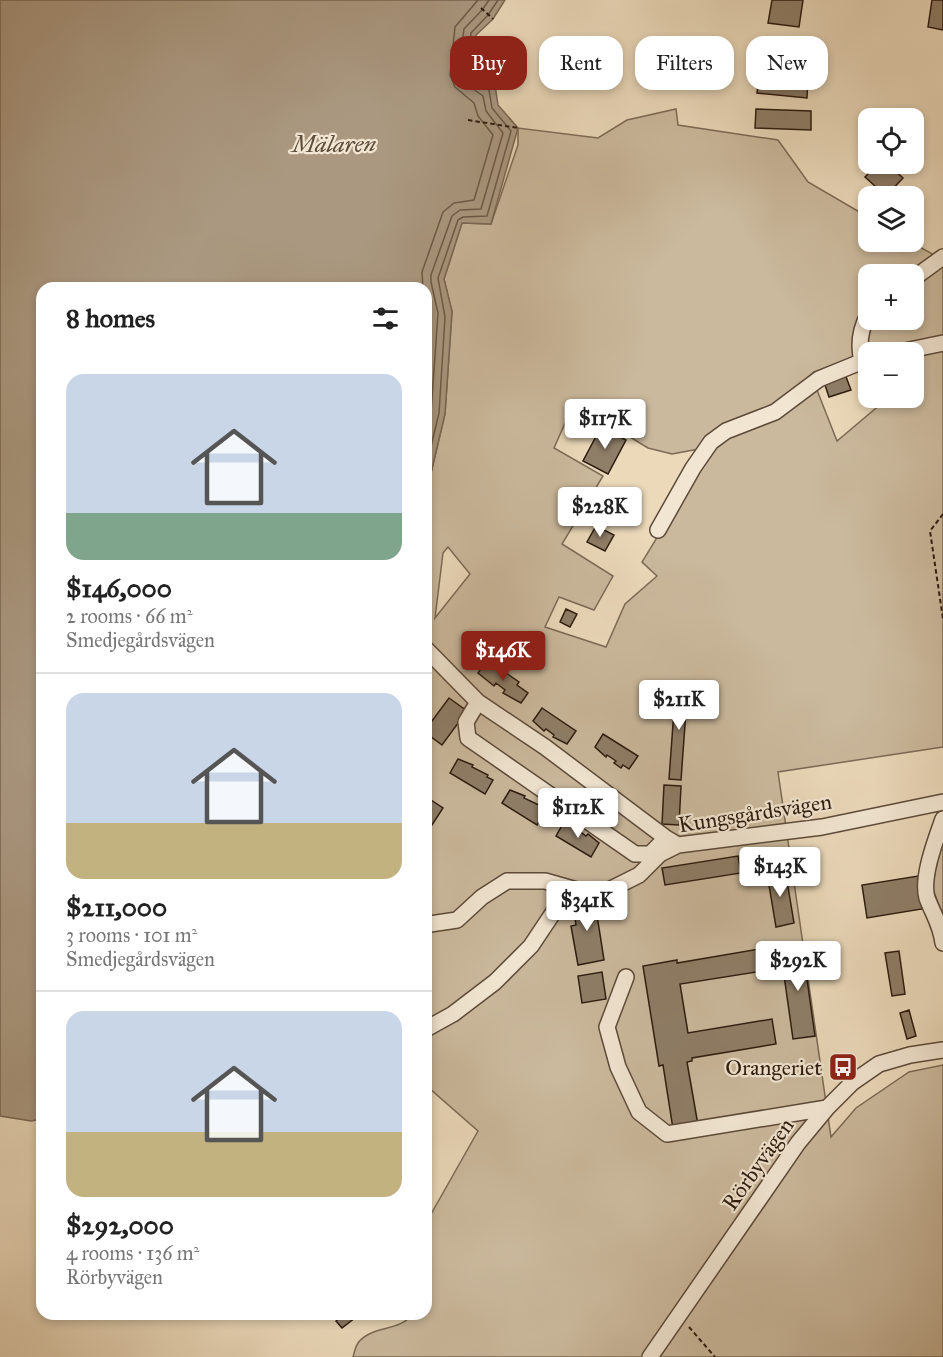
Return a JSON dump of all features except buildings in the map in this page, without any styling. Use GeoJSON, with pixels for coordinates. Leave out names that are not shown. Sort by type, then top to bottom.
{"type":"FeatureCollection","features":[{"type":"Feature","properties":{"kind":"street"},"geometry":{"type":"LineString","coordinates":[[924,271],[943,257]]}},
{"type":"Feature","properties":{"kind":"street"},"geometry":{"type":"LineString","coordinates":[[924,347],[943,343]]}},
{"type":"Feature","properties":{"kind":"street"},"geometry":{"type":"LineString","coordinates":[[657,530],[711,442],[726,431],[775,412],[819,379],[858,363]]}},
{"type":"Feature","properties":{"kind":"street"},"geometry":{"type":"LineString","coordinates":[[432,655],[478,702],[545,747],[672,842],[650,854],[635,854],[468,738],[466,722],[478,702]]}},
{"type":"Feature","properties":{"kind":"street","name":"Kungsgårdsvägen"},"geometry":{"type":"LineString","coordinates":[[432,924],[457,920],[482,897],[507,881],[545,881],[579,891],[609,890],[639,875],[672,842],[822,827],[943,802]]}},
{"type":"Feature","properties":{"kind":"street"},"geometry":{"type":"LineString","coordinates":[[943,819],[928,865],[926,896],[941,928],[943,943]]}},
{"type":"Feature","properties":{"kind":"street"},"geometry":{"type":"LineString","coordinates":[[432,1026],[453,1014],[495,982],[531,946],[563,898],[579,891]]}},
{"type":"Feature","properties":{"kind":"street"},"geometry":{"type":"LineString","coordinates":[[626,977],[608,1028],[618,1067],[639,1113],[667,1134],[827,1108]]}},
{"type":"Feature","properties":{"kind":"street","name":"Rörbyvägen"},"geometry":{"type":"LineString","coordinates":[[650,1357],[798,1143],[827,1108],[853,1082],[879,1064],[910,1055],[943,1050]]}},
{"type":"Feature","properties":{"kind":"path"},"geometry":{"type":"LineString","coordinates":[[481,8],[493,19]]}},
{"type":"Feature","properties":{"kind":"path"},"geometry":{"type":"LineString","coordinates":[[468,120],[518,128]]}},
{"type":"Feature","properties":{"kind":"path"},"geometry":{"type":"LineString","coordinates":[[943,514],[930,531],[943,619]]}},
{"type":"Feature","properties":{"kind":"path"},"geometry":{"type":"LineString","coordinates":[[679,1316],[715,1357]]}},
{"type":"Feature","properties":{"kind":"shaded area"},"geometry":{"type":"Polygon","coordinates":[[[676,109],[678,125],[778,140],[808,182],[858,211],[858,252],[924,252],[924,249],[943,260],[943,336],[915,342],[858,342],[858,356],[814,372],[785,399],[699,449],[672,454],[648,448],[574,403],[554,448],[603,476],[562,544],[613,576],[594,610],[559,597],[545,627],[606,647],[625,604],[657,576],[642,562],[710,451],[732,432],[815,385],[837,441],[876,408],[924,408],[924,352],[943,347],[943,747],[778,772],[831,1137],[856,1108],[909,1072],[943,1065],[943,1357],[353,1357],[357,1344],[370,1333],[407,1320],[432,1320],[432,1212],[478,1131],[432,1091],[432,469],[445,414],[452,312],[444,279],[462,223],[491,224],[518,145],[518,128],[598,138],[627,120],[676,109]],[[448,547],[443,553],[435,618],[470,574],[448,547]]]}},
{"type":"Feature","properties":{"kind":"shaded area"},"geometry":{"type":"Polygon","coordinates":[[[943,841],[943,916],[931,884],[943,841]]]}},
{"type":"Feature","properties":{"kind":"water","name":"Mälaren"},"geometry":{"type":"Polygon","coordinates":[[[0,0],[505,0],[493,19],[476,36],[450,36],[450,90],[496,90],[498,105],[518,128],[491,224],[462,223],[444,279],[452,311],[445,414],[432,469],[432,282],[36,282],[36,1120],[0,1116],[0,0]]]}},
{"type":"Feature","properties":{"kind":"place","name":"Orangeriet"},"geometry":{"type":"Point","coordinates":[843,1067]}}]}
